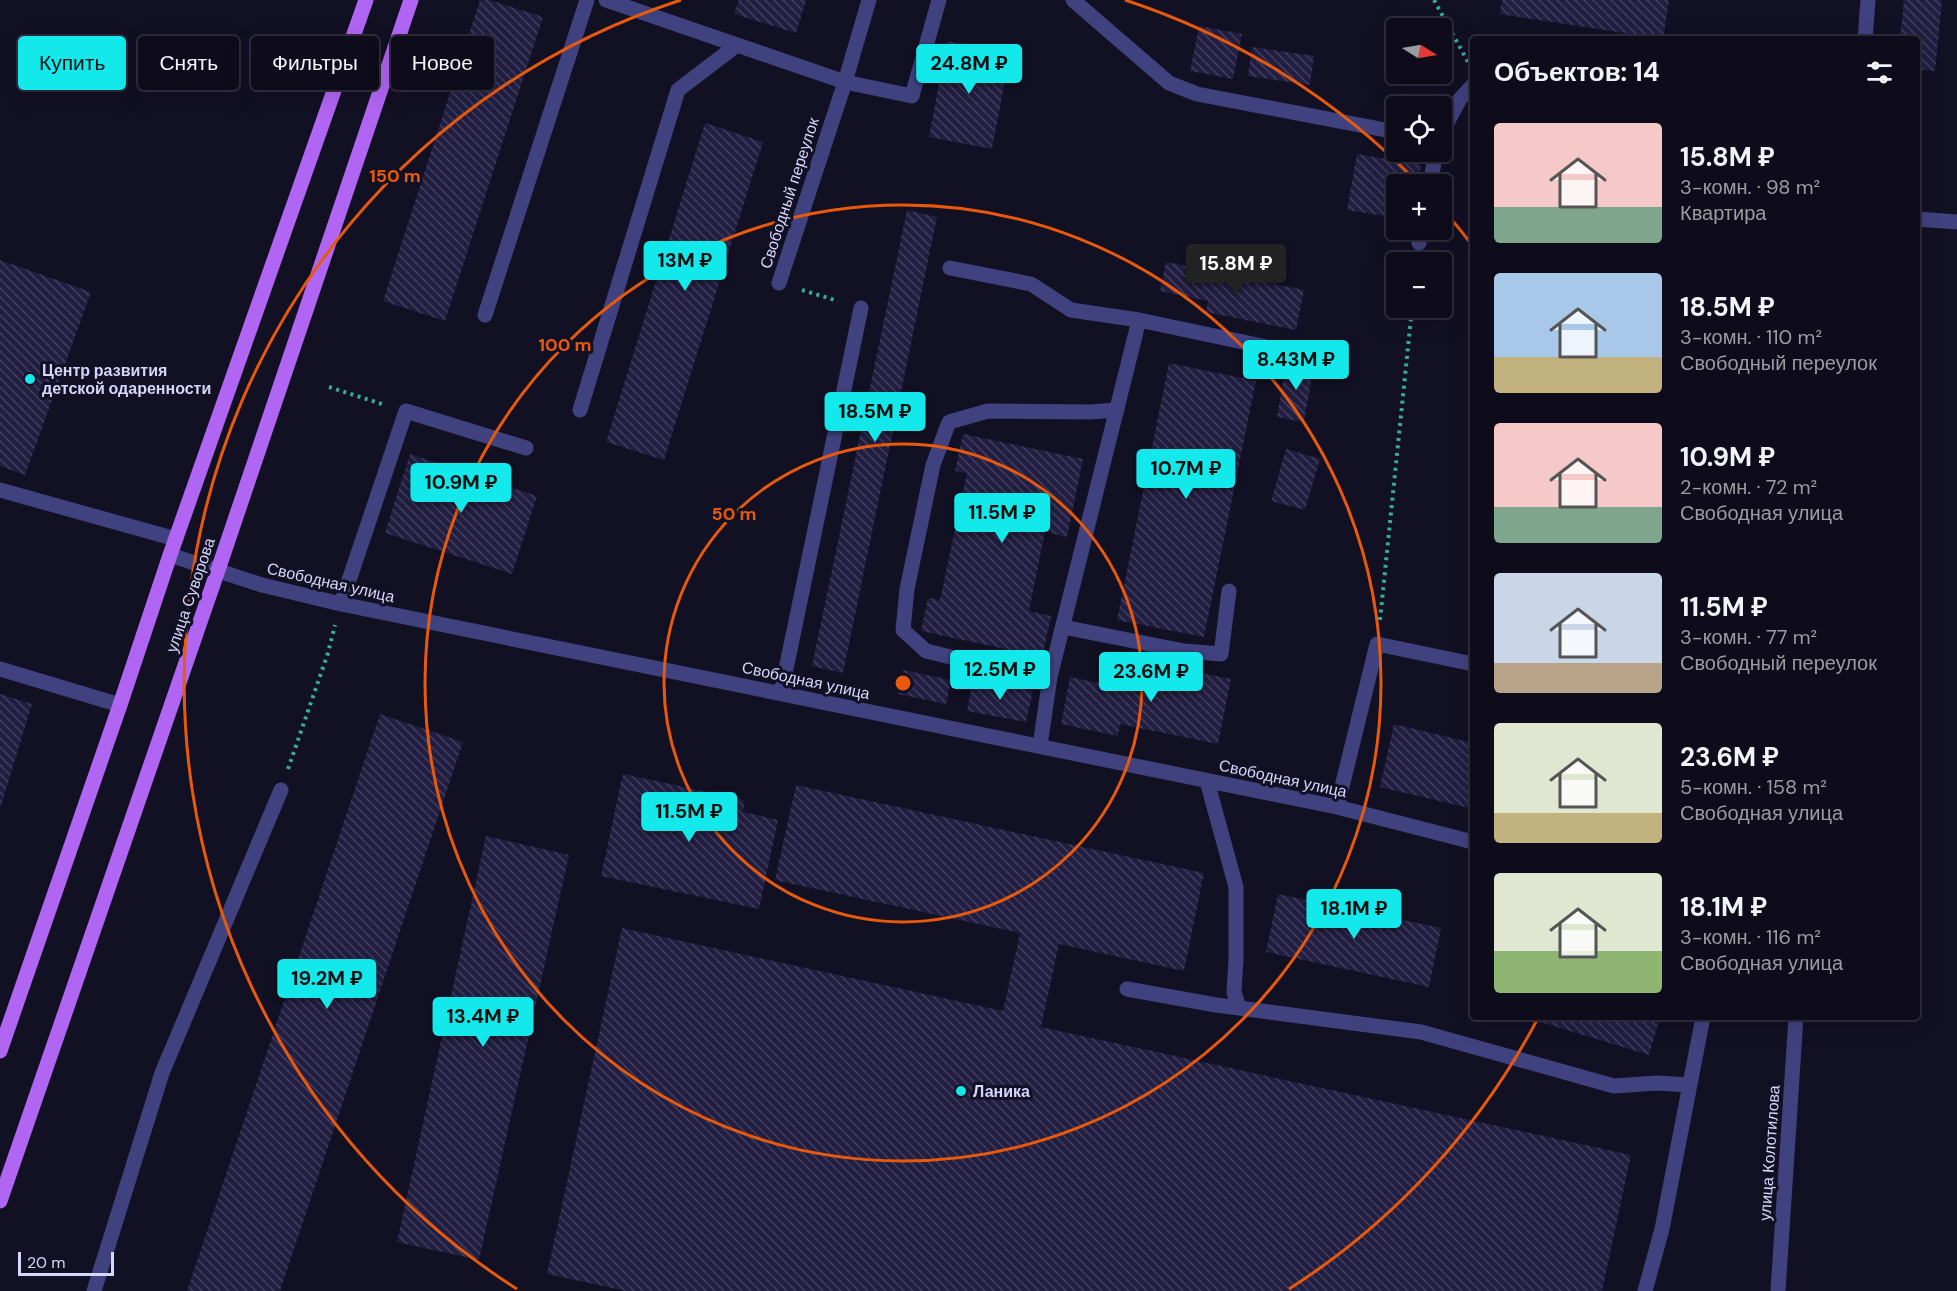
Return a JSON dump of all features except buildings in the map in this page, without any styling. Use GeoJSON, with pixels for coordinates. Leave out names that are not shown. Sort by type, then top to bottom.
{"type":"FeatureCollection","features":[{"type":"Feature","properties":{"kind":"main road","name":"улица Суворова"},"geometry":{"type":"LineString","coordinates":[[0,1051],[170,555],[366,0]]}},
{"type":"Feature","properties":{"kind":"main road","name":"улица Суворова"},"geometry":{"type":"LineString","coordinates":[[0,1202],[411,0]]}},
{"type":"Feature","properties":{"kind":"street"},"geometry":{"type":"LineString","coordinates":[[485,315],[587,0]]}},
{"type":"Feature","properties":{"kind":"street"},"geometry":{"type":"LineString","coordinates":[[606,0],[845,82],[912,96],[939,0]]}},
{"type":"Feature","properties":{"kind":"street","name":"Свободный переулок"},"geometry":{"type":"LineString","coordinates":[[778,283],[845,82],[869,0]]}},
{"type":"Feature","properties":{"kind":"street"},"geometry":{"type":"LineString","coordinates":[[1073,0],[1169,83],[1197,94],[1386,130]]}},
{"type":"Feature","properties":{"kind":"street"},"geometry":{"type":"LineString","coordinates":[[1865,36],[1868,0]]}},
{"type":"Feature","properties":{"kind":"street"},"geometry":{"type":"LineString","coordinates":[[580,410],[678,90],[737,45]]}},
{"type":"Feature","properties":{"kind":"street"},"geometry":{"type":"LineString","coordinates":[[1452,114],[1460,99],[1470,88]]}},
{"type":"Feature","properties":{"kind":"street"},"geometry":{"type":"LineString","coordinates":[[1920,219],[1957,222]]}},
{"type":"Feature","properties":{"kind":"street"},"geometry":{"type":"LineString","coordinates":[[950,268],[1031,284],[1071,310],[1139,320],[1271,348]]}},
{"type":"Feature","properties":{"kind":"street"},"geometry":{"type":"LineString","coordinates":[[781,693],[861,308]]}},
{"type":"Feature","properties":{"kind":"street"},"geometry":{"type":"LineString","coordinates":[[1040,747],[1050,677],[1139,320]]}},
{"type":"Feature","properties":{"kind":"street"},"geometry":{"type":"LineString","coordinates":[[1050,677],[926,651],[903,630],[908,589],[933,465],[948,422],[987,411],[1117,410]]}},
{"type":"Feature","properties":{"kind":"street"},"geometry":{"type":"LineString","coordinates":[[341,604],[406,411],[526,448]]}},
{"type":"Feature","properties":{"kind":"street"},"geometry":{"type":"LineString","coordinates":[[0,490],[176,539]]}},
{"type":"Feature","properties":{"kind":"street","name":"Свободная улица"},"geometry":{"type":"LineString","coordinates":[[170,555],[262,585],[341,604],[1337,807],[1470,841]]}},
{"type":"Feature","properties":{"kind":"street"},"geometry":{"type":"LineString","coordinates":[[1063,627],[1184,651],[1221,654],[1229,591]]}},
{"type":"Feature","properties":{"kind":"street"},"geometry":{"type":"LineString","coordinates":[[1337,807],[1377,644],[1470,663]]}},
{"type":"Feature","properties":{"kind":"street"},"geometry":{"type":"LineString","coordinates":[[0,669],[120,705]]}},
{"type":"Feature","properties":{"kind":"street"},"geometry":{"type":"LineString","coordinates":[[1207,781],[1236,887],[1234,992],[1239,1008]]}},
{"type":"Feature","properties":{"kind":"street"},"geometry":{"type":"LineString","coordinates":[[94,1291],[162,1073],[280,790]]}},
{"type":"Feature","properties":{"kind":"street"},"geometry":{"type":"LineString","coordinates":[[1127,989],[1239,1008],[1421,1032],[1614,1086],[1657,1083],[1689,1085]]}},
{"type":"Feature","properties":{"kind":"street"},"geometry":{"type":"LineString","coordinates":[[1645,1291],[1662,1229],[1702,1020]]}},
{"type":"Feature","properties":{"kind":"street","name":"улица Колотилова"},"geometry":{"type":"LineString","coordinates":[[1778,1291],[1796,1020]]}},
{"type":"Feature","properties":{"kind":"path"},"geometry":{"type":"LineString","coordinates":[[1434,0],[1470,65]]}},
{"type":"Feature","properties":{"kind":"path","name":"Свободный переулок"},"geometry":{"type":"LineString","coordinates":[[778,283],[861,308]]}},
{"type":"Feature","properties":{"kind":"path"},"geometry":{"type":"LineString","coordinates":[[1377,644],[1411,318]]}},
{"type":"Feature","properties":{"kind":"path"},"geometry":{"type":"LineString","coordinates":[[329,387],[406,411]]}},
{"type":"Feature","properties":{"kind":"path"},"geometry":{"type":"LineString","coordinates":[[280,790],[328,653],[341,604]]}},
{"type":"Feature","properties":{"kind":"place","name":"Центр развития детской одаренности"},"geometry":{"type":"Point","coordinates":[30,379]}},
{"type":"Feature","properties":{"kind":"place","name":"Ланика"},"geometry":{"type":"Point","coordinates":[961,1091]}}]}
